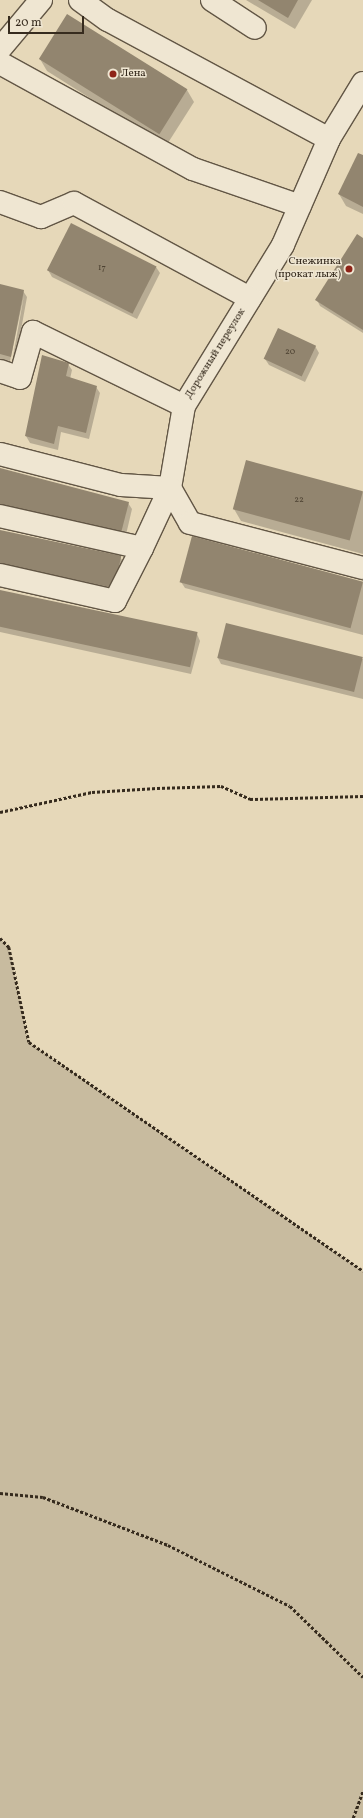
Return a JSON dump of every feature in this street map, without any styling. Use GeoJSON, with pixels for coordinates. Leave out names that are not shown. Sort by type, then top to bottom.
{"type":"FeatureCollection","features":[{"type":"Feature","properties":{"kind":"street"},"geometry":{"type":"LineString","coordinates":[[0,49],[41,0]]}},
{"type":"Feature","properties":{"kind":"street"},"geometry":{"type":"LineString","coordinates":[[80,0],[108,20],[329,139]]}},
{"type":"Feature","properties":{"kind":"street"},"geometry":{"type":"LineString","coordinates":[[212,0],[255,28]]}},
{"type":"Feature","properties":{"kind":"street"},"geometry":{"type":"LineString","coordinates":[[0,63],[193,169],[300,206]]}},
{"type":"Feature","properties":{"kind":"street","name":"Дорожный переулок"},"geometry":{"type":"LineString","coordinates":[[0,575],[115,601],[170,488],[184,406],[283,245],[329,139],[356,108],[363,83]]}},
{"type":"Feature","properties":{"kind":"street"},"geometry":{"type":"LineString","coordinates":[[0,202],[41,217],[74,203],[250,298]]}},
{"type":"Feature","properties":{"kind":"street"},"geometry":{"type":"LineString","coordinates":[[0,371],[20,378],[33,332],[184,406]]}},
{"type":"Feature","properties":{"kind":"street"},"geometry":{"type":"LineString","coordinates":[[0,454],[121,485],[170,488],[190,523],[363,568]]}},
{"type":"Feature","properties":{"kind":"street"},"geometry":{"type":"LineString","coordinates":[[0,516],[142,548]]}},
{"type":"Feature","properties":{"kind":"path"},"geometry":{"type":"LineString","coordinates":[[0,812],[92,792],[157,788],[221,786],[250,799],[363,796]]}},
{"type":"Feature","properties":{"kind":"path"},"geometry":{"type":"LineString","coordinates":[[0,938],[9,947],[29,1042],[363,1271]]}},
{"type":"Feature","properties":{"kind":"path"},"geometry":{"type":"LineString","coordinates":[[0,1493],[44,1497],[168,1544],[290,1606],[363,1677]]}},
{"type":"Feature","properties":{"kind":"path"},"geometry":{"type":"LineString","coordinates":[[353,1818],[363,1791]]}},
{"type":"Feature","properties":{"kind":"shaded area"},"geometry":{"type":"Polygon","coordinates":[[[0,938],[9,947],[29,1042],[363,1271],[363,1818],[0,1818],[0,938]]]}},
{"type":"Feature","properties":{"kind":"building"},"geometry":{"type":"Polygon","coordinates":[[[258,0],[298,0],[288,18],[258,0]]]}},
{"type":"Feature","properties":{"kind":"building"},"geometry":{"type":"Polygon","coordinates":[[[67,14],[187,89],[159,134],[39,59],[67,14]]]}},
{"type":"Feature","properties":{"kind":"building"},"geometry":{"type":"Polygon","coordinates":[[[358,153],[363,155],[363,207],[338,194],[358,153]]]}},
{"type":"Feature","properties":{"kind":"building"},"geometry":{"type":"Polygon","coordinates":[[[71,223],[157,267],[132,314],[47,270],[71,223]]]}},
{"type":"Feature","properties":{"kind":"building","name":"Снежинка (прокат лыж)"},"geometry":{"type":"Polygon","coordinates":[[[357,234],[363,238],[363,330],[315,300],[357,234]]]}},
{"type":"Feature","properties":{"kind":"building"},"geometry":{"type":"Polygon","coordinates":[[[0,284],[24,290],[11,357],[0,354],[0,284]]]}},
{"type":"Feature","properties":{"kind":"building"},"geometry":{"type":"Polygon","coordinates":[[[278,328],[316,346],[302,377],[264,359],[278,328]]]}},
{"type":"Feature","properties":{"kind":"building"},"geometry":{"type":"Polygon","coordinates":[[[42,355],[69,363],[66,376],[97,386],[86,433],[58,426],[54,444],[25,436],[42,355]]]}},
{"type":"Feature","properties":{"kind":"building"},"geometry":{"type":"Polygon","coordinates":[[[246,460],[363,491],[350,541],[233,509],[246,460]]]}},
{"type":"Feature","properties":{"kind":"building"},"geometry":{"type":"Polygon","coordinates":[[[0,468],[129,502],[121,533],[0,504],[0,468]]]}},
{"type":"Feature","properties":{"kind":"building"},"geometry":{"type":"Polygon","coordinates":[[[0,530],[121,556],[114,588],[0,564],[0,530]]]}},
{"type":"Feature","properties":{"kind":"building"},"geometry":{"type":"Polygon","coordinates":[[[192,536],[363,582],[351,628],[180,582],[192,536]]]}},
{"type":"Feature","properties":{"kind":"building"},"geometry":{"type":"Polygon","coordinates":[[[0,590],[198,632],[190,667],[0,627],[0,590]]]}},
{"type":"Feature","properties":{"kind":"building"},"geometry":{"type":"Polygon","coordinates":[[[226,623],[363,657],[354,692],[217,658],[226,623]]]}},
{"type":"Feature","properties":{"kind":"place","name":"Лена"},"geometry":{"type":"Point","coordinates":[113,74]}},
{"type":"Feature","properties":{"kind":"place","name":"Снежинка (прокат лыж)"},"geometry":{"type":"Point","coordinates":[349,269]}}]}
